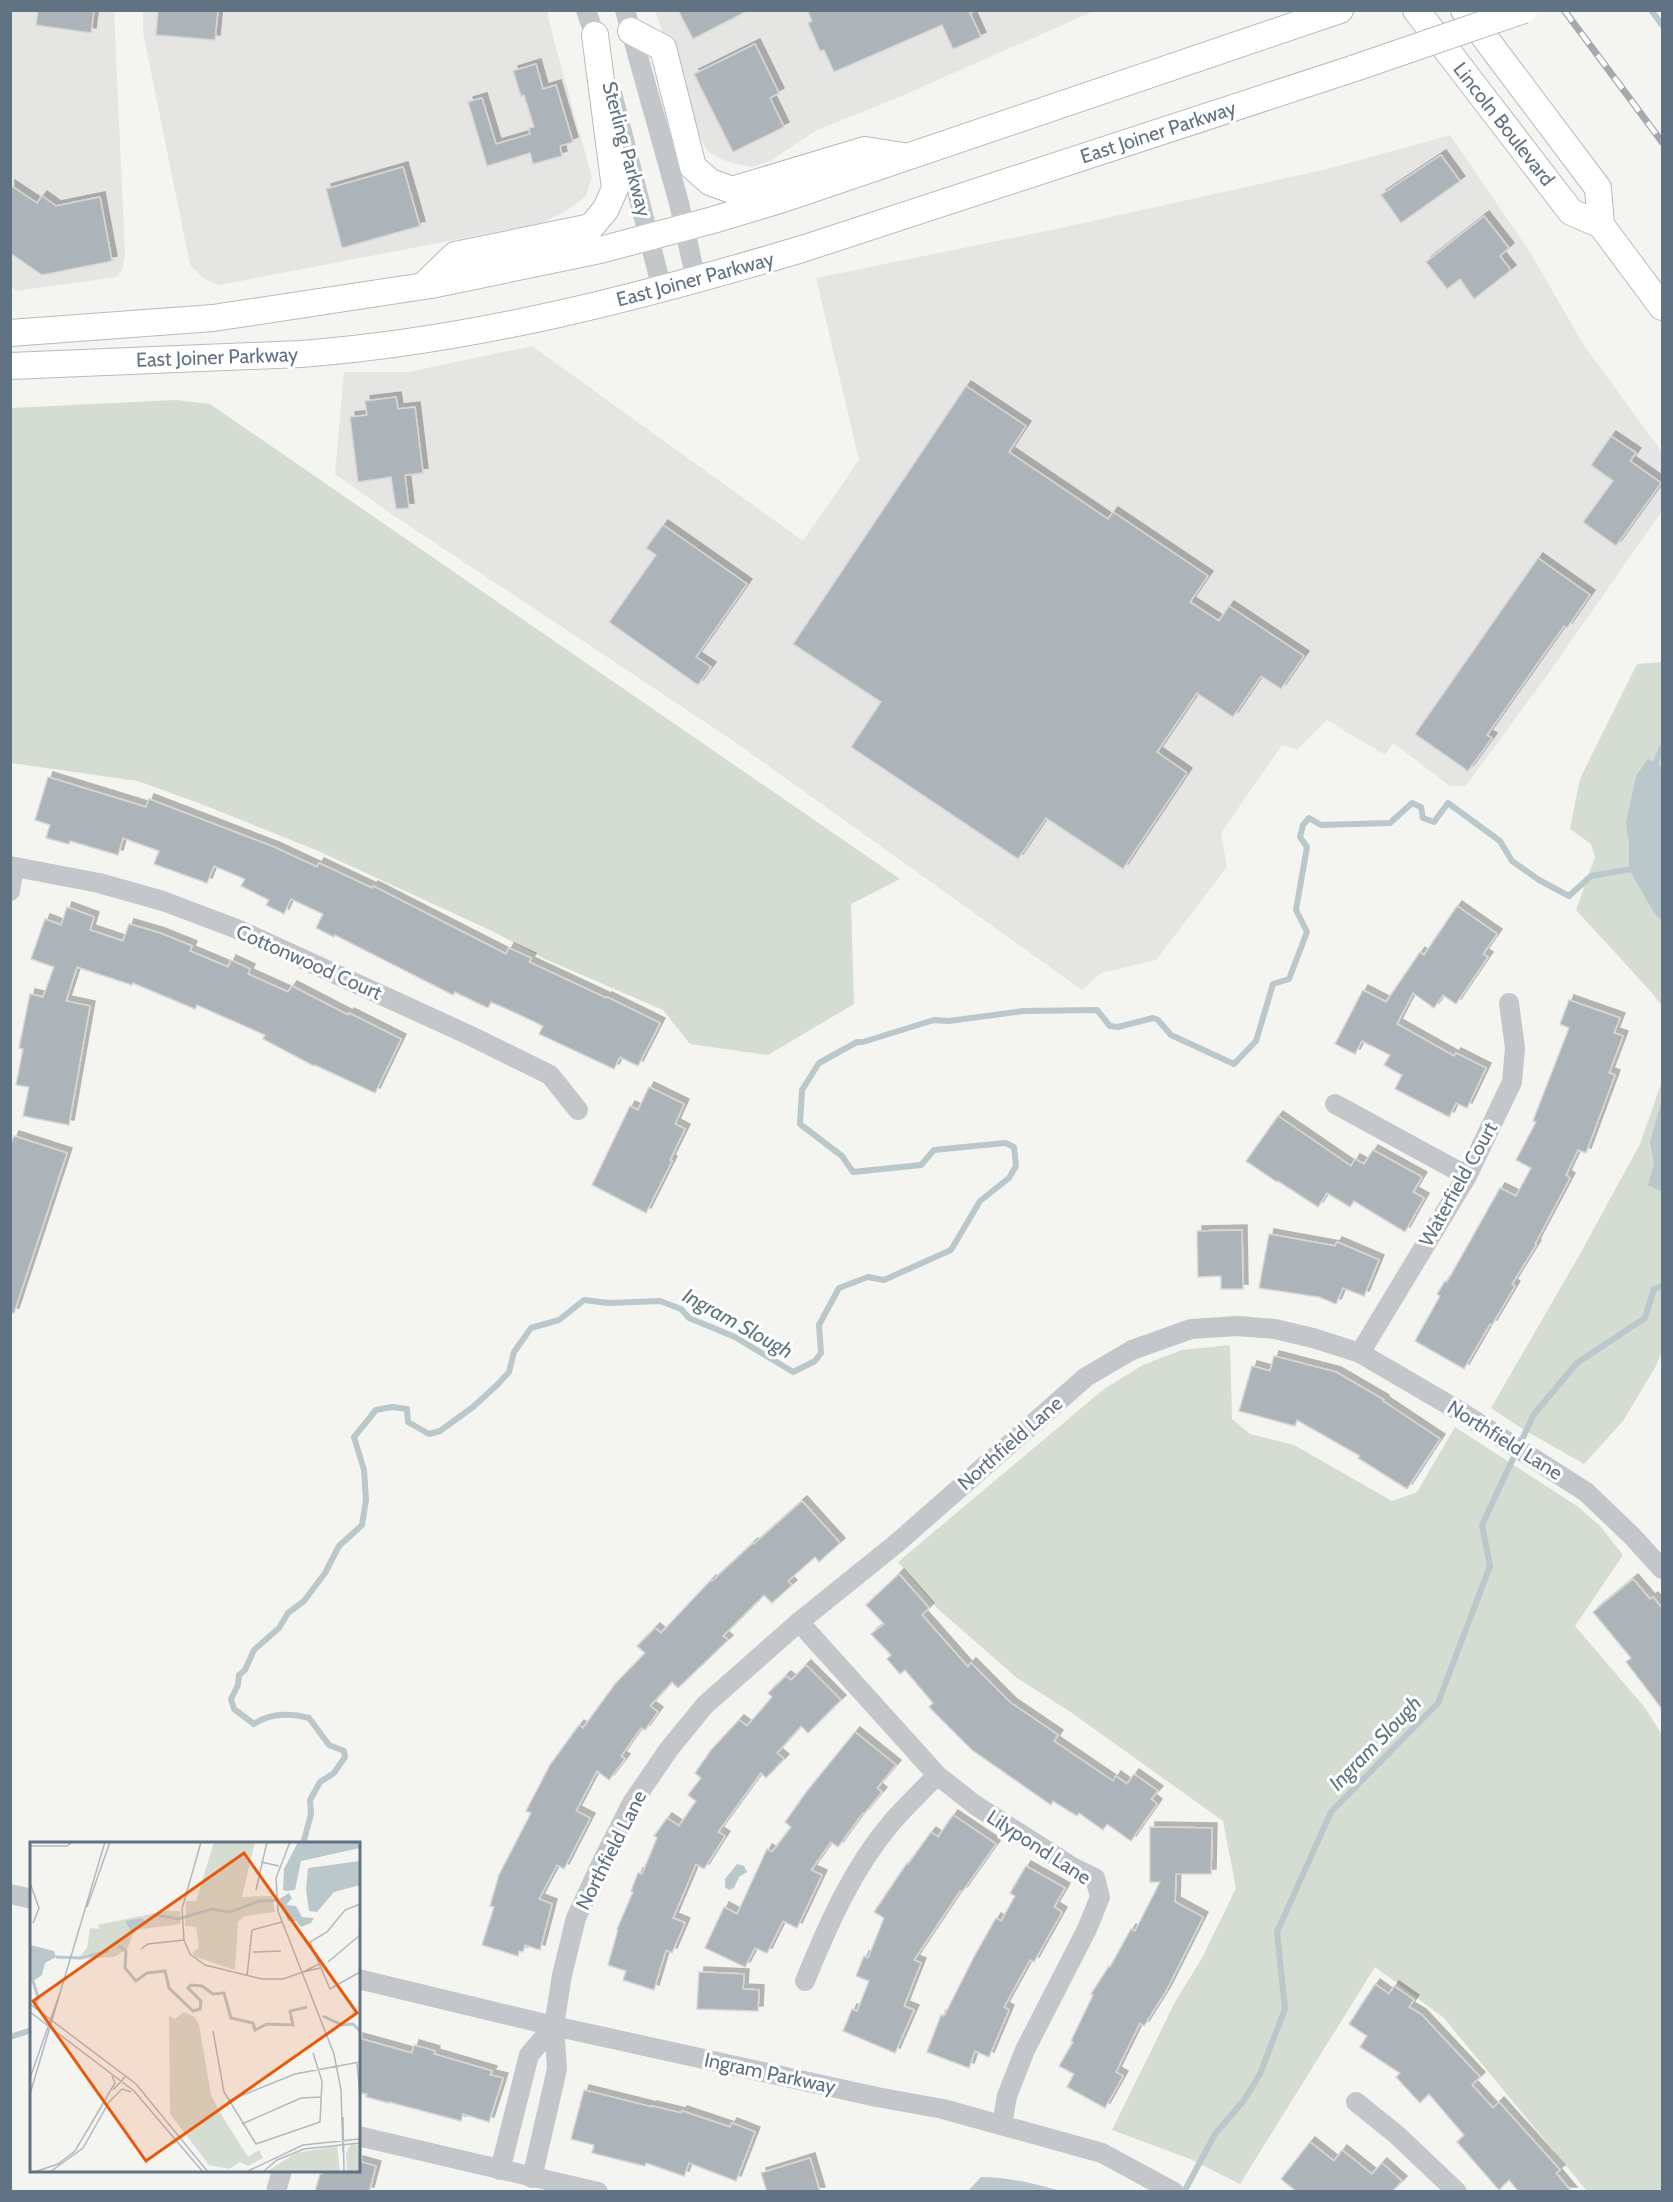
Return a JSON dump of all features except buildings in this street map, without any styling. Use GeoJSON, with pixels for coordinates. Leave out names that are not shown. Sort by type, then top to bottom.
{"type":"FeatureCollection","features":[{"type":"Feature","properties":{"kind":"main road","name":"Lincoln Boulevard"},"geometry":{"type":"LineString","coordinates":[[1416,10],[1571,212],[1601,225],[1662,307]]}},
{"type":"Feature","properties":{"kind":"main road","name":"Lincoln Boulevard"},"geometry":{"type":"LineString","coordinates":[[1464,10],[1598,188],[1601,225]]}},
{"type":"Feature","properties":{"kind":"main road","name":"East Joiner Parkway"},"geometry":{"type":"LineString","coordinates":[[10,366],[348,351],[479,330],[583,310],[802,249],[1355,68],[1524,10]]}},
{"type":"Feature","properties":{"kind":"main road","name":"East Joiner Parkway"},"geometry":{"type":"LineString","coordinates":[[10,333],[213,318],[424,285],[546,262],[650,237],[783,199],[1330,14]]}},
{"type":"Feature","properties":{"kind":"main road"},"geometry":{"type":"LineString","coordinates":[[628,21],[663,48],[693,167],[710,182],[732,190],[865,150],[907,156]]}},
{"type":"Feature","properties":{"kind":"main road"},"geometry":{"type":"LineString","coordinates":[[424,285],[455,255],[591,227],[606,209],[615,188],[595,35]]}},
{"type":"Feature","properties":{"kind":"street","name":"Sterling Parkway"},"geometry":{"type":"LineString","coordinates":[[586,10],[595,35],[662,289]]}},
{"type":"Feature","properties":{"kind":"street","name":"Sterling Parkway"},"geometry":{"type":"LineString","coordinates":[[628,21],[696,280]]}},
{"type":"Feature","properties":{"kind":"street"},"geometry":{"type":"LineString","coordinates":[[10,891],[12,867]]}},
{"type":"Feature","properties":{"kind":"street","name":"Cottonwood Court"},"geometry":{"type":"LineString","coordinates":[[12,867],[99,883],[164,901],[237,929],[471,1036],[549,1075],[578,1110]]}},
{"type":"Feature","properties":{"kind":"street","name":"Waterfield Court"},"geometry":{"type":"LineString","coordinates":[[1360,1353],[1467,1176],[1512,1082],[1515,1048],[1509,1003]]}},
{"type":"Feature","properties":{"kind":"street"},"geometry":{"type":"LineString","coordinates":[[1335,1104],[1467,1176]]}},
{"type":"Feature","properties":{"kind":"street","name":"Northfield Lane"},"geometry":{"type":"LineString","coordinates":[[532,2178],[557,2069],[554,2026],[562,1975],[576,1918],[632,1803],[669,1749],[705,1705],[799,1622],[897,1543],[1086,1377],[1132,1350],[1191,1329],[1237,1326],[1275,1329],[1303,1335],[1360,1353],[1461,1412],[1586,1492],[1662,1569]]}},
{"type":"Feature","properties":{"kind":"street","name":"Lilypond Lane"},"geometry":{"type":"LineString","coordinates":[[799,1622],[937,1775],[975,1805],[1072,1867],[1095,1878],[1100,1897],[1087,1929],[1026,2050],[1006,2096],[1002,2125]]}},
{"type":"Feature","properties":{"kind":"street"},"geometry":{"type":"LineString","coordinates":[[805,1981],[833,1913],[861,1866],[891,1823],[937,1775]]}},
{"type":"Feature","properties":{"kind":"street"},"geometry":{"type":"LineString","coordinates":[[10,1894],[30,1899]]}},
{"type":"Feature","properties":{"kind":"street","name":"Ingram Parkway"},"geometry":{"type":"LineString","coordinates":[[360,1979],[554,2026],[877,2097],[943,2109],[1102,2153],[1174,2192]]}},
{"type":"Feature","properties":{"kind":"street"},"geometry":{"type":"LineString","coordinates":[[500,2170],[529,2055],[554,2026]]}},
{"type":"Feature","properties":{"kind":"street"},"geometry":{"type":"LineString","coordinates":[[1356,2102],[1397,2135],[1457,2192]]}},
{"type":"Feature","properties":{"kind":"street"},"geometry":{"type":"LineString","coordinates":[[360,2136],[598,2192]]}},
{"type":"Feature","properties":{"kind":"street"},"geometry":{"type":"LineString","coordinates":[[276,2192],[281,2172]]}},
{"type":"Feature","properties":{"kind":"shaded area"},"geometry":{"type":"Polygon","coordinates":[[[11,11],[114,11],[125,255],[123,267],[117,277],[16,291],[11,287],[11,11]]]}},
{"type":"Feature","properties":{"kind":"shaded area"},"geometry":{"type":"Polygon","coordinates":[[[143,11],[547,11],[592,177],[586,196],[569,209],[543,223],[219,285],[203,278],[190,265],[143,32],[143,11]]]}},
{"type":"Feature","properties":{"kind":"shaded area"},"geometry":{"type":"Polygon","coordinates":[[[655,11],[1094,11],[897,98],[817,130],[770,161],[751,167],[728,162],[708,152],[697,132],[655,11]]]}},
{"type":"Feature","properties":{"kind":"shaded area"},"geometry":{"type":"Polygon","coordinates":[[[1450,135],[1530,252],[1583,344],[1662,452],[1662,511],[1466,786],[1450,786],[1393,743],[1385,755],[1327,720],[1297,750],[1282,745],[1221,833],[1227,867],[1156,960],[1101,973],[1082,990],[735,742],[335,474],[344,372],[408,372],[532,346],[803,541],[859,460],[816,278],[1056,229],[1327,169],[1450,135]]]}},
{"type":"Feature","properties":{"kind":"shaded area"},"geometry":{"type":"Polygon","coordinates":[[[176,400],[210,404],[900,879],[851,904],[854,1004],[768,1055],[690,1044],[663,1010],[543,958],[492,931],[316,850],[138,781],[11,763],[11,408],[176,400]]]}},
{"type":"Feature","properties":{"kind":"shaded area"},"geometry":{"type":"Polygon","coordinates":[[[1662,662],[1662,1006],[1576,910],[1595,857],[1591,844],[1570,829],[1580,779],[1637,664],[1662,662]]]}},
{"type":"Feature","properties":{"kind":"shaded area"},"geometry":{"type":"Polygon","coordinates":[[[1648,759],[1662,766],[1662,921],[1654,913],[1629,869],[1626,823],[1636,776],[1648,759]]]}},
{"type":"Feature","properties":{"kind":"shaded area"},"geometry":{"type":"Polygon","coordinates":[[[1662,1081],[1662,1351],[1656,1366],[1623,1421],[1584,1464],[1491,1408],[1580,1254],[1640,1144],[1662,1081]]]}},
{"type":"Feature","properties":{"kind":"shaded area"},"geometry":{"type":"Polygon","coordinates":[[[1662,1100],[1662,1192],[1648,1185],[1654,1164],[1650,1142],[1662,1100]]]}},
{"type":"Feature","properties":{"kind":"shaded area"},"geometry":{"type":"Polygon","coordinates":[[[1230,1345],[1232,1419],[1250,1434],[1294,1445],[1392,1501],[1417,1492],[1455,1427],[1577,1506],[1600,1526],[1623,1555],[1575,1626],[1646,1709],[1662,1735],[1662,2191],[1587,2191],[1443,2017],[1375,1967],[1240,2184],[1190,2159],[1112,2130],[1175,2002],[1202,1958],[1236,1888],[1223,1821],[1072,1713],[1017,1678],[938,1609],[898,1562],[1104,1389],[1143,1365],[1182,1350],[1230,1345]]]}},
{"type":"Feature","properties":{"kind":"shaded area"},"geometry":{"type":"Polygon","coordinates":[[[737,1864],[744,1866],[747,1872],[739,1877],[734,1888],[729,1890],[725,1887],[725,1879],[737,1864]]]}},
{"type":"Feature","properties":{"kind":"shaded area"},"geometry":{"type":"Polygon","coordinates":[[[981,2177],[1032,2183],[1061,2191],[968,2191],[981,2177]]]}},
{"type":"Feature","properties":{"kind":"waterway","name":"Ingram Slough"},"geometry":{"type":"LineString","coordinates":[[1651,10],[1662,25]]}},
{"type":"Feature","properties":{"kind":"waterway","name":"Ingram Slough"},"geometry":{"type":"LineString","coordinates":[[1654,767],[1662,747]]}},
{"type":"Feature","properties":{"kind":"waterway","name":"Ingram Slough"},"geometry":{"type":"LineString","coordinates":[[304,1842],[311,1814],[310,1800],[320,1782],[334,1773],[345,1757],[344,1751],[329,1745],[309,1718],[281,1715],[267,1717],[254,1724],[234,1709],[231,1699],[238,1685],[239,1675],[245,1670],[254,1650],[279,1628],[288,1613],[304,1601],[325,1573],[339,1546],[362,1525],[366,1500],[364,1470],[354,1437],[376,1410],[392,1407],[407,1409],[408,1422],[429,1434],[440,1431],[473,1407],[509,1372],[514,1352],[531,1328],[559,1320],[584,1300],[608,1303],[660,1301],[681,1309],[689,1318],[735,1337],[793,1372],[815,1361],[821,1353],[819,1325],[839,1288],[868,1277],[884,1280],[951,1250],[980,1201],[1009,1178],[1016,1166],[1014,1147],[1005,1143],[934,1150],[921,1165],[853,1172],[842,1156],[800,1124],[802,1090],[819,1063],[857,1042],[934,1020],[949,1021],[1023,1011],[1097,1010],[1110,1026],[1118,1027],[1153,1018],[1158,1020],[1171,1035],[1234,1064],[1256,1041],[1273,984],[1289,979],[1307,932],[1296,910],[1307,847],[1300,837],[1303,825],[1309,818],[1321,825],[1390,823],[1412,803],[1421,807],[1423,818],[1434,822],[1448,803],[1500,841],[1512,861],[1539,880],[1569,896],[1591,876],[1637,868]]}},
{"type":"Feature","properties":{"kind":"waterway","name":"Ingram Slough"},"geometry":{"type":"LineString","coordinates":[[1184,2192],[1215,2134],[1245,2099],[1260,2074],[1285,2009],[1277,1932],[1331,1812],[1438,1703],[1490,1566],[1482,1525],[1534,1414],[1577,1363],[1645,1318],[1654,1289],[1662,1286]]}},
{"type":"Feature","properties":{"kind":"waterway","name":"Ingram Slough"},"geometry":{"type":"LineString","coordinates":[[10,2037],[30,2031]]}},
{"type":"Feature","properties":{"kind":"railway"},"geometry":{"type":"LineString","coordinates":[[1564,10],[1662,142]]}}]}
